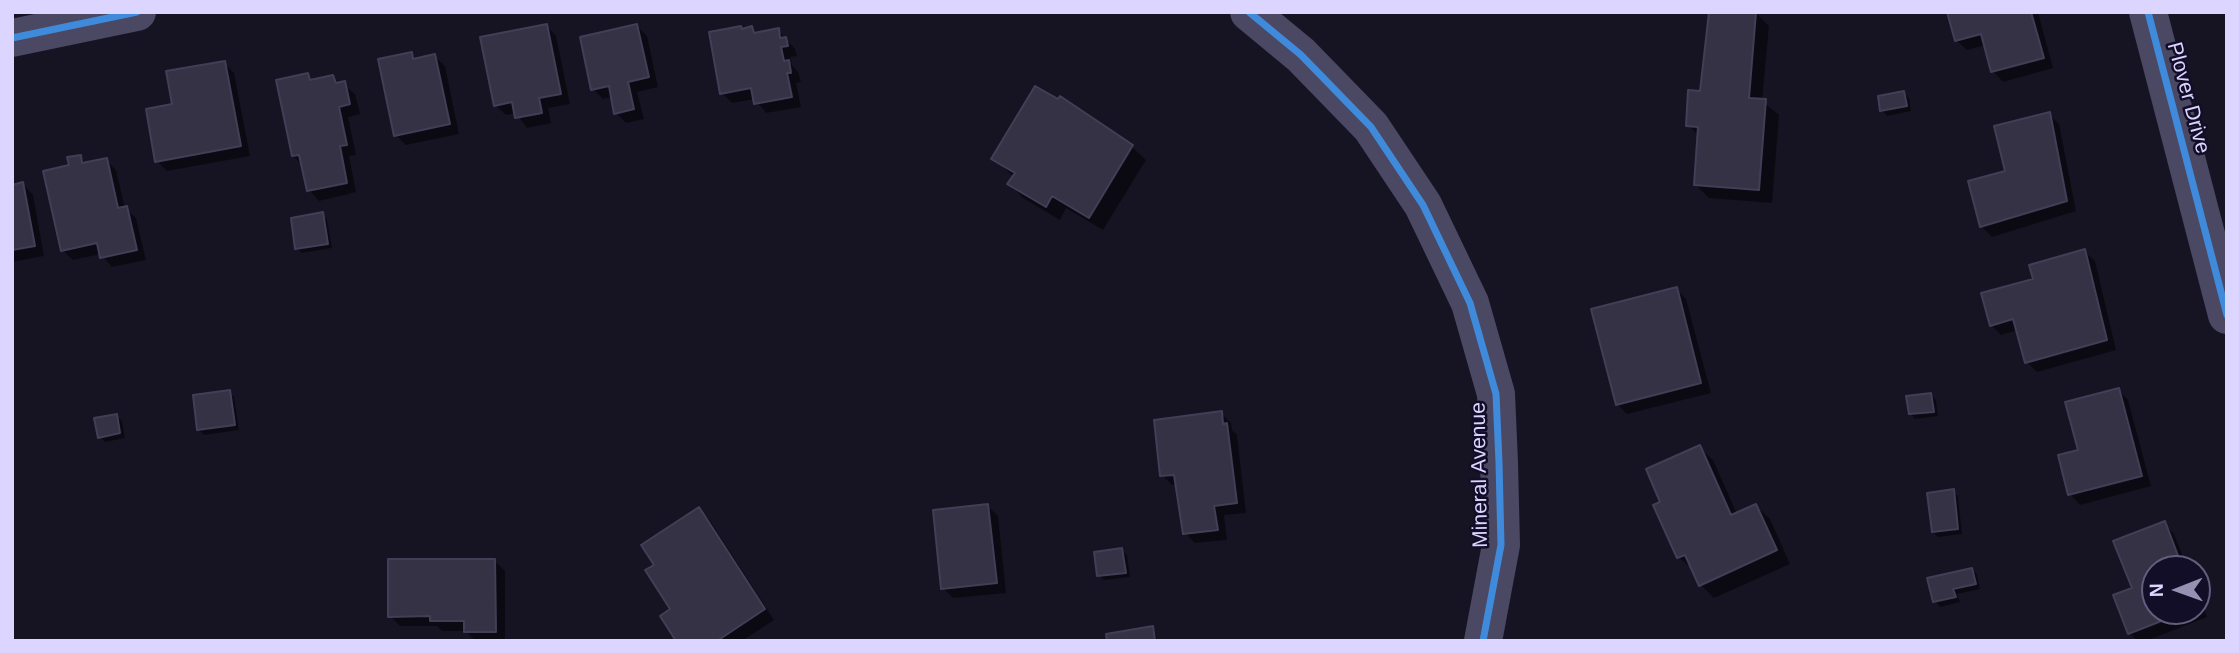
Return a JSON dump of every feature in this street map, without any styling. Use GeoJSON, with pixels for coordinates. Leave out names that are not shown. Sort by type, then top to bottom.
{"type":"FeatureCollection","features":[{"type":"Feature","properties":{"kind":"street"},"geometry":{"type":"LineString","coordinates":[[12,38],[137,12]]}},
{"type":"Feature","properties":{"kind":"street","name":"Mineral Avenue"},"geometry":{"type":"LineString","coordinates":[[1249,12],[1301,55],[1371,127],[1423,205],[1470,303],[1496,394],[1499,462],[1501,545],[1483,641]]}},
{"type":"Feature","properties":{"kind":"street","name":"Plover Drive"},"geometry":{"type":"LineString","coordinates":[[2148,12],[2227,315]]}},
{"type":"Feature","properties":{"kind":"building"},"geometry":{"type":"Polygon","coordinates":[[[1709,12],[1756,12],[1749,98],[1766,99],[1759,190],[1694,185],[1698,127],[1686,126],[1688,90],[1700,91],[1709,12]]]}},
{"type":"Feature","properties":{"kind":"building"},"geometry":{"type":"Polygon","coordinates":[[[1947,12],[2031,12],[2044,58],[1991,72],[1981,34],[1955,41],[1947,12]]]}},
{"type":"Feature","properties":{"kind":"building"},"geometry":{"type":"Polygon","coordinates":[[[547,24],[561,94],[539,98],[542,113],[515,118],[512,102],[494,106],[480,37],[547,24]]]}},
{"type":"Feature","properties":{"kind":"building"},"geometry":{"type":"Polygon","coordinates":[[[637,24],[649,77],[628,82],[634,109],[614,114],[609,86],[591,90],[580,37],[637,24]]]}},
{"type":"Feature","properties":{"kind":"building"},"geometry":{"type":"Polygon","coordinates":[[[741,26],[742,29],[752,26],[754,33],[779,28],[780,38],[786,37],[788,46],[781,47],[784,61],[789,60],[791,73],[787,73],[792,97],[754,104],[751,88],[720,94],[709,32],[741,26]]]}},
{"type":"Feature","properties":{"kind":"building"},"geometry":{"type":"Polygon","coordinates":[[[412,52],[413,59],[435,54],[450,124],[394,136],[378,59],[412,52]]]}},
{"type":"Feature","properties":{"kind":"building"},"geometry":{"type":"Polygon","coordinates":[[[225,61],[241,146],[155,162],[146,109],[172,104],[166,71],[225,61]]]}},
{"type":"Feature","properties":{"kind":"building"},"geometry":{"type":"Polygon","coordinates":[[[308,73],[310,80],[333,75],[336,83],[345,81],[350,104],[339,107],[347,145],[340,146],[347,183],[307,191],[299,155],[292,156],[276,80],[308,73]]]}},
{"type":"Feature","properties":{"kind":"building"},"geometry":{"type":"Polygon","coordinates":[[[1035,86],[1058,99],[1060,96],[1133,145],[1089,218],[1052,196],[1046,207],[1007,184],[1015,173],[991,159],[1035,86]]]}},
{"type":"Feature","properties":{"kind":"building"},"geometry":{"type":"Polygon","coordinates":[[[1904,91],[1907,106],[1880,111],[1878,96],[1904,91]]]}},
{"type":"Feature","properties":{"kind":"building"},"geometry":{"type":"Polygon","coordinates":[[[2050,112],[2067,201],[1980,227],[1968,181],[2005,171],[1994,126],[2050,112]]]}},
{"type":"Feature","properties":{"kind":"building"},"geometry":{"type":"Polygon","coordinates":[[[81,155],[82,163],[107,158],[118,208],[127,206],[137,250],[100,258],[97,243],[61,251],[43,171],[69,165],[67,157],[81,155]]]}},
{"type":"Feature","properties":{"kind":"building"},"geometry":{"type":"Polygon","coordinates":[[[23,182],[35,246],[12,250],[12,185],[23,182]]]}},
{"type":"Feature","properties":{"kind":"building"},"geometry":{"type":"Polygon","coordinates":[[[323,212],[328,244],[295,249],[291,218],[323,212]]]}},
{"type":"Feature","properties":{"kind":"building"},"geometry":{"type":"Polygon","coordinates":[[[2085,249],[2107,340],[2025,363],[2013,319],[1990,326],[1981,293],[2033,279],[2029,265],[2085,249]]]}},
{"type":"Feature","properties":{"kind":"building"},"geometry":{"type":"Polygon","coordinates":[[[1677,287],[1701,383],[1616,405],[1591,309],[1677,287]]]}},
{"type":"Feature","properties":{"kind":"building"},"geometry":{"type":"Polygon","coordinates":[[[2119,388],[2142,476],[2068,495],[2058,455],[2078,450],[2065,402],[2119,388]]]}},
{"type":"Feature","properties":{"kind":"building"},"geometry":{"type":"Polygon","coordinates":[[[230,390],[235,425],[197,430],[193,395],[230,390]]]}},
{"type":"Feature","properties":{"kind":"building"},"geometry":{"type":"Polygon","coordinates":[[[1931,393],[1934,412],[1909,414],[1906,396],[1931,393]]]}},
{"type":"Feature","properties":{"kind":"building"},"geometry":{"type":"Polygon","coordinates":[[[1222,411],[1223,424],[1227,423],[1237,503],[1214,506],[1218,530],[1183,534],[1174,475],[1160,476],[1154,420],[1222,411]]]}},
{"type":"Feature","properties":{"kind":"building"},"geometry":{"type":"Polygon","coordinates":[[[117,414],[120,433],[98,438],[94,418],[117,414]]]}},
{"type":"Feature","properties":{"kind":"building"},"geometry":{"type":"Polygon","coordinates":[[[1700,445],[1731,515],[1756,504],[1777,550],[1699,586],[1685,555],[1677,558],[1653,505],[1660,502],[1646,469],[1700,445]]]}},
{"type":"Feature","properties":{"kind":"building"},"geometry":{"type":"Polygon","coordinates":[[[1954,489],[1958,529],[1932,532],[1927,493],[1954,489]]]}},
{"type":"Feature","properties":{"kind":"building"},"geometry":{"type":"Polygon","coordinates":[[[988,504],[997,583],[941,589],[933,510],[988,504]]]}},
{"type":"Feature","properties":{"kind":"building"},"geometry":{"type":"Polygon","coordinates":[[[699,507],[765,609],[717,641],[676,641],[660,616],[670,609],[645,570],[654,565],[641,545],[699,507]]]}},
{"type":"Feature","properties":{"kind":"building"},"geometry":{"type":"Polygon","coordinates":[[[2165,521],[2178,555],[2141,555],[2141,625],[2151,625],[2128,634],[2113,595],[2132,588],[2113,541],[2165,521]]]}},
{"type":"Feature","properties":{"kind":"building"},"geometry":{"type":"Polygon","coordinates":[[[1122,548],[1126,573],[1097,576],[1094,552],[1122,548]]]}},
{"type":"Feature","properties":{"kind":"building"},"geometry":{"type":"Polygon","coordinates":[[[388,559],[495,559],[496,632],[464,632],[464,621],[430,621],[430,616],[388,617],[388,559]]]}},
{"type":"Feature","properties":{"kind":"building"},"geometry":{"type":"Polygon","coordinates":[[[1972,568],[1976,584],[1953,589],[1956,597],[1933,602],[1927,578],[1972,568]]]}},
{"type":"Feature","properties":{"kind":"building"},"geometry":{"type":"Polygon","coordinates":[[[1153,626],[1155,641],[1107,641],[1106,634],[1153,626]]]}},
{"type":"Feature","properties":{"kind":"cycle path"},"geometry":{"type":"LineString","coordinates":[[12,38],[137,12]]}},
{"type":"Feature","properties":{"kind":"cycle path"},"geometry":{"type":"LineString","coordinates":[[1249,12],[1301,55],[1371,127],[1423,205],[1470,303],[1496,394],[1499,462],[1501,545],[1483,641]]}},
{"type":"Feature","properties":{"kind":"cycle path"},"geometry":{"type":"LineString","coordinates":[[2148,12],[2227,315]]}}]}
